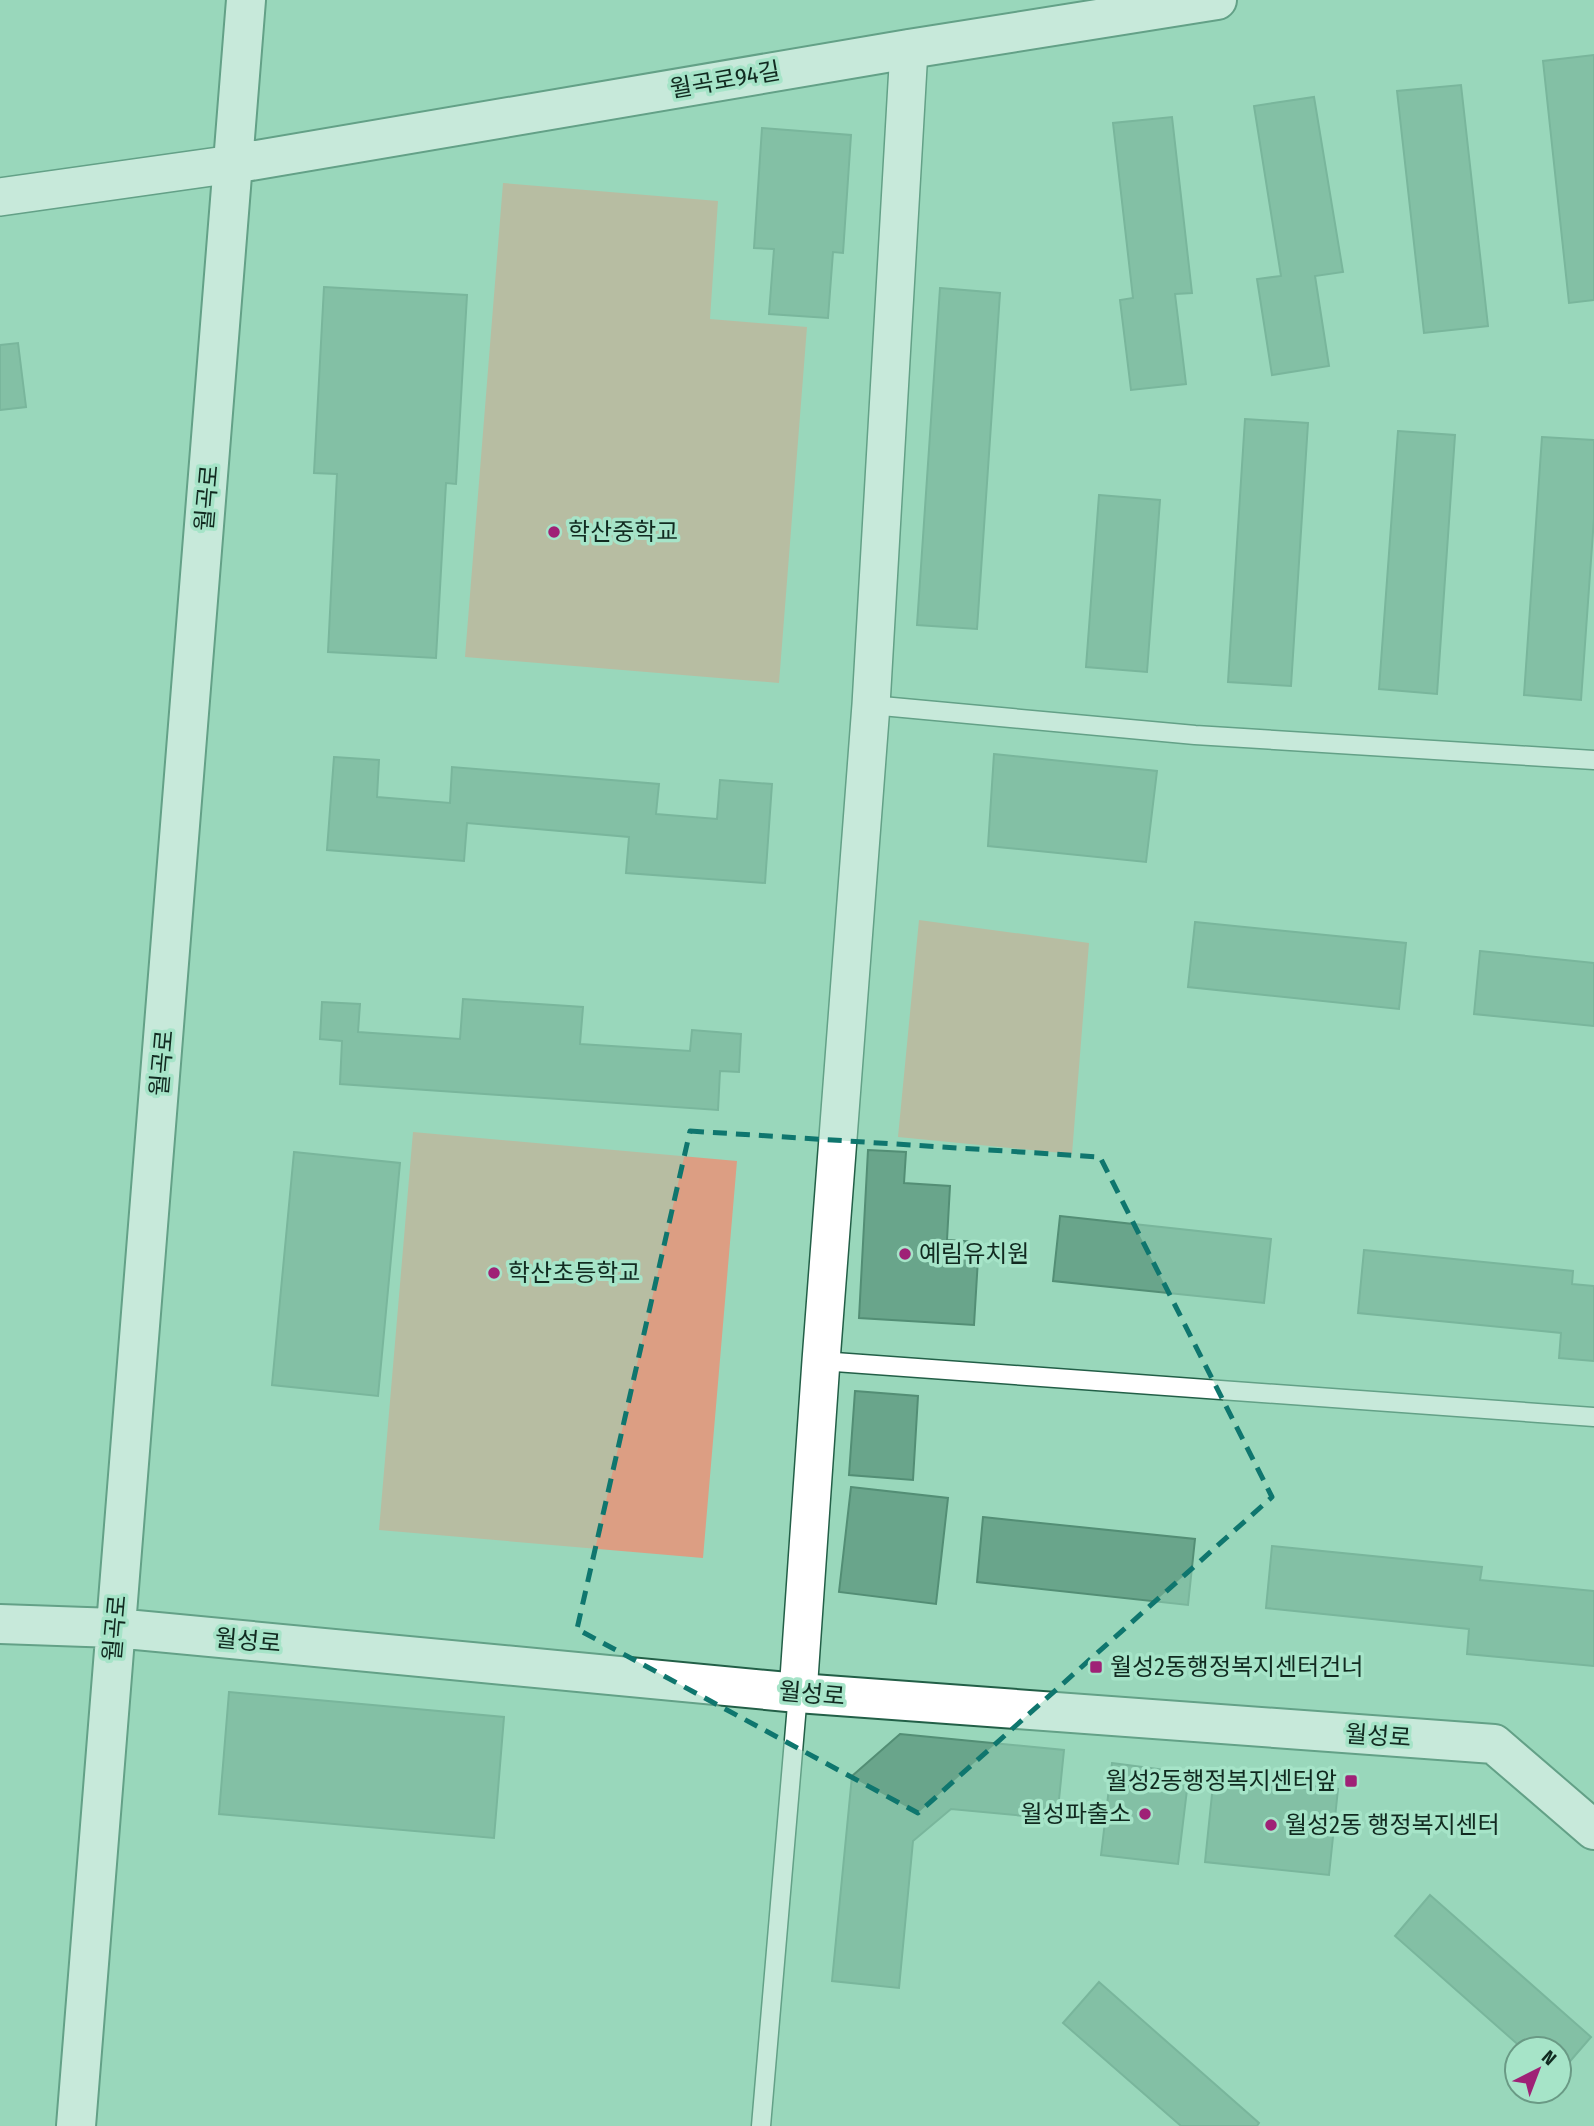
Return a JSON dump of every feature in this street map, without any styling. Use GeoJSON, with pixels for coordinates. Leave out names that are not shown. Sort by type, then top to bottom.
{"type":"FeatureCollection","features":[{"type":"Feature","properties":{"kind":"street","name":"월곡로"},"geometry":{"type":"LineString","coordinates":[[76,2126],[246,0]]}},
{"type":"Feature","properties":{"kind":"street","name":"월곡로94길"},"geometry":{"type":"LineString","coordinates":[[233,164],[909,49],[1217,0]]}},
{"type":"Feature","properties":{"kind":"street"},"geometry":{"type":"LineString","coordinates":[[799,1693],[821,1361],[871,705],[909,49]]}},
{"type":"Feature","properties":{"kind":"street"},"geometry":{"type":"LineString","coordinates":[[0,197],[233,164]]}},
{"type":"Feature","properties":{"kind":"street","name":"월성로"},"geometry":{"type":"LineString","coordinates":[[0,1624],[115,1628],[799,1693],[1494,1744],[1594,1830]]}},
{"type":"Feature","properties":{"kind":"lane"},"geometry":{"type":"LineString","coordinates":[[871,705],[1195,735],[1594,760]]}},
{"type":"Feature","properties":{"kind":"lane"},"geometry":{"type":"LineString","coordinates":[[821,1361],[1594,1417]]}},
{"type":"Feature","properties":{"kind":"lane"},"geometry":{"type":"LineString","coordinates":[[761,2126],[799,1693]]}},
{"type":"Feature","properties":{"kind":"highlighted area"},"geometry":{"type":"Polygon","coordinates":[[[690,1131],[1100,1157],[1272,1497],[918,1813],[577,1629],[690,1131]]]}},
{"type":"Feature","properties":{"kind":"shaded area"},"geometry":{"type":"Polygon","coordinates":[[[503,183],[718,201],[710,319],[807,327],[779,683],[465,657],[503,183]]]}},
{"type":"Feature","properties":{"kind":"shaded area"},"geometry":{"type":"Polygon","coordinates":[[[919,920],[1089,943],[1072,1154],[898,1137],[919,920]]]}},
{"type":"Feature","properties":{"kind":"shaded area"},"geometry":{"type":"Polygon","coordinates":[[[413,1132],[737,1161],[703,1558],[379,1530],[413,1132]]]}},
{"type":"Feature","properties":{"kind":"building"},"geometry":{"type":"Polygon","coordinates":[[[1594,55],[1594,300],[1569,303],[1543,61],[1594,55]]]}},
{"type":"Feature","properties":{"kind":"building"},"geometry":{"type":"Polygon","coordinates":[[[1461,85],[1488,326],[1424,333],[1397,91],[1461,85]]]}},
{"type":"Feature","properties":{"kind":"building"},"geometry":{"type":"Polygon","coordinates":[[[1314,97],[1343,272],[1315,276],[1329,366],[1272,375],[1257,279],[1281,276],[1254,106],[1314,97]]]}},
{"type":"Feature","properties":{"kind":"building"},"geometry":{"type":"Polygon","coordinates":[[[1172,117],[1192,293],[1175,294],[1186,384],[1131,390],[1120,300],[1133,298],[1113,123],[1172,117]]]}},
{"type":"Feature","properties":{"kind":"building"},"geometry":{"type":"Polygon","coordinates":[[[762,128],[851,135],[843,253],[833,252],[828,318],[769,314],[774,249],[754,248],[762,128]]]}},
{"type":"Feature","properties":{"kind":"building"},"geometry":{"type":"Polygon","coordinates":[[[324,287],[467,295],[456,484],[446,483],[436,658],[328,652],[337,474],[314,473],[324,287]]]}},
{"type":"Feature","properties":{"kind":"building"},"geometry":{"type":"Polygon","coordinates":[[[940,288],[1000,293],[977,629],[917,625],[940,288]]]}},
{"type":"Feature","properties":{"kind":"building"},"geometry":{"type":"Polygon","coordinates":[[[18,343],[26,407],[0,410],[0,345],[18,343]]]}},
{"type":"Feature","properties":{"kind":"building"},"geometry":{"type":"Polygon","coordinates":[[[1245,419],[1308,423],[1291,686],[1228,682],[1245,419]]]}},
{"type":"Feature","properties":{"kind":"building"},"geometry":{"type":"Polygon","coordinates":[[[1398,431],[1455,435],[1437,694],[1379,689],[1398,431]]]}},
{"type":"Feature","properties":{"kind":"building"},"geometry":{"type":"Polygon","coordinates":[[[1542,437],[1594,440],[1594,518],[1581,700],[1524,695],[1542,437]]]}},
{"type":"Feature","properties":{"kind":"building"},"geometry":{"type":"Polygon","coordinates":[[[1099,495],[1160,500],[1147,672],[1086,667],[1099,495]]]}},
{"type":"Feature","properties":{"kind":"building"},"geometry":{"type":"Polygon","coordinates":[[[994,754],[1157,771],[1146,862],[988,846],[994,754]]]}},
{"type":"Feature","properties":{"kind":"building"},"geometry":{"type":"Polygon","coordinates":[[[334,757],[379,760],[377,797],[450,803],[452,767],[659,784],[656,814],[717,819],[720,780],[772,784],[765,883],[626,873],[629,837],[467,823],[464,861],[327,850],[334,757]]]}},
{"type":"Feature","properties":{"kind":"building"},"geometry":{"type":"Polygon","coordinates":[[[1195,922],[1406,943],[1399,1009],[1188,987],[1195,922]]]}},
{"type":"Feature","properties":{"kind":"building"},"geometry":{"type":"Polygon","coordinates":[[[1480,951],[1594,963],[1594,1026],[1474,1014],[1480,951]]]}},
{"type":"Feature","properties":{"kind":"building"},"geometry":{"type":"Polygon","coordinates":[[[463,999],[583,1007],[580,1044],[690,1051],[692,1030],[741,1034],[739,1072],[720,1071],[718,1110],[340,1084],[342,1041],[320,1039],[322,1002],[360,1004],[358,1032],[460,1039],[463,999]]]}},
{"type":"Feature","properties":{"kind":"building"},"geometry":{"type":"Polygon","coordinates":[[[868,1150],[906,1152],[904,1183],[950,1186],[947,1240],[979,1242],[974,1325],[859,1318],[868,1150]]]}},
{"type":"Feature","properties":{"kind":"building"},"geometry":{"type":"Polygon","coordinates":[[[294,1152],[400,1163],[378,1396],[272,1385],[294,1152]]]}},
{"type":"Feature","properties":{"kind":"building"},"geometry":{"type":"Polygon","coordinates":[[[1060,1216],[1271,1239],[1264,1303],[1053,1281],[1060,1216]]]}},
{"type":"Feature","properties":{"kind":"building"},"geometry":{"type":"Polygon","coordinates":[[[1364,1250],[1573,1271],[1572,1284],[1594,1286],[1594,1361],[1559,1358],[1561,1333],[1358,1313],[1364,1250]]]}},
{"type":"Feature","properties":{"kind":"building"},"geometry":{"type":"Polygon","coordinates":[[[855,1391],[918,1396],[913,1480],[849,1475],[855,1391]]]}},
{"type":"Feature","properties":{"kind":"building"},"geometry":{"type":"Polygon","coordinates":[[[851,1487],[948,1498],[936,1604],[839,1592],[851,1487]]]}},
{"type":"Feature","properties":{"kind":"building"},"geometry":{"type":"Polygon","coordinates":[[[983,1517],[1195,1539],[1188,1605],[977,1582],[983,1517]]]}},
{"type":"Feature","properties":{"kind":"building"},"geometry":{"type":"Polygon","coordinates":[[[1272,1546],[1482,1567],[1480,1580],[1594,1591],[1594,1666],[1467,1654],[1469,1629],[1266,1608],[1272,1546]]]}},
{"type":"Feature","properties":{"kind":"building"},"geometry":{"type":"Polygon","coordinates":[[[229,1692],[504,1717],[494,1838],[219,1814],[229,1692]]]}},
{"type":"Feature","properties":{"kind":"building"},"geometry":{"type":"Polygon","coordinates":[[[900,1734],[1064,1750],[1057,1819],[951,1809],[913,1841],[899,1988],[832,1981],[852,1776],[900,1734]]]}},
{"type":"Feature","properties":{"kind":"building","name":"월성파출소"},"geometry":{"type":"Polygon","coordinates":[[[1112,1763],[1189,1773],[1178,1864],[1101,1855],[1112,1763]]]}},
{"type":"Feature","properties":{"kind":"building","name":"월성2동 행정복지센터"},"geometry":{"type":"Polygon","coordinates":[[[1214,1775],[1338,1789],[1329,1875],[1205,1862],[1214,1775]]]}},
{"type":"Feature","properties":{"kind":"building"},"geometry":{"type":"Polygon","coordinates":[[[1430,1895],[1591,2037],[1573,2058],[1573,2035],[1507,2035],[1395,1936],[1430,1895]]]}},
{"type":"Feature","properties":{"kind":"building"},"geometry":{"type":"Polygon","coordinates":[[[1099,1982],[1259,2123],[1257,2126],[1181,2126],[1063,2023],[1099,1982]]]}},
{"type":"Feature","properties":{"kind":"place","name":"학산중학교"},"geometry":{"type":"Point","coordinates":[554,532]}},
{"type":"Feature","properties":{"kind":"place","name":"예림유치원"},"geometry":{"type":"Point","coordinates":[905,1254]}},
{"type":"Feature","properties":{"kind":"place","name":"학산초등학교"},"geometry":{"type":"Point","coordinates":[494,1273]}},
{"type":"Feature","properties":{"kind":"place","name":"월성2동행정복지센터건너"},"geometry":{"type":"Point","coordinates":[1096,1667]}},
{"type":"Feature","properties":{"kind":"place","name":"월성2동행정복지센터앞"},"geometry":{"type":"Point","coordinates":[1351,1781]}},
{"type":"Feature","properties":{"kind":"place","name":"월성파출소"},"geometry":{"type":"Point","coordinates":[1145,1814]}},
{"type":"Feature","properties":{"kind":"place","name":"월성2동 행정복지센터"},"geometry":{"type":"Point","coordinates":[1271,1825]}}]}
